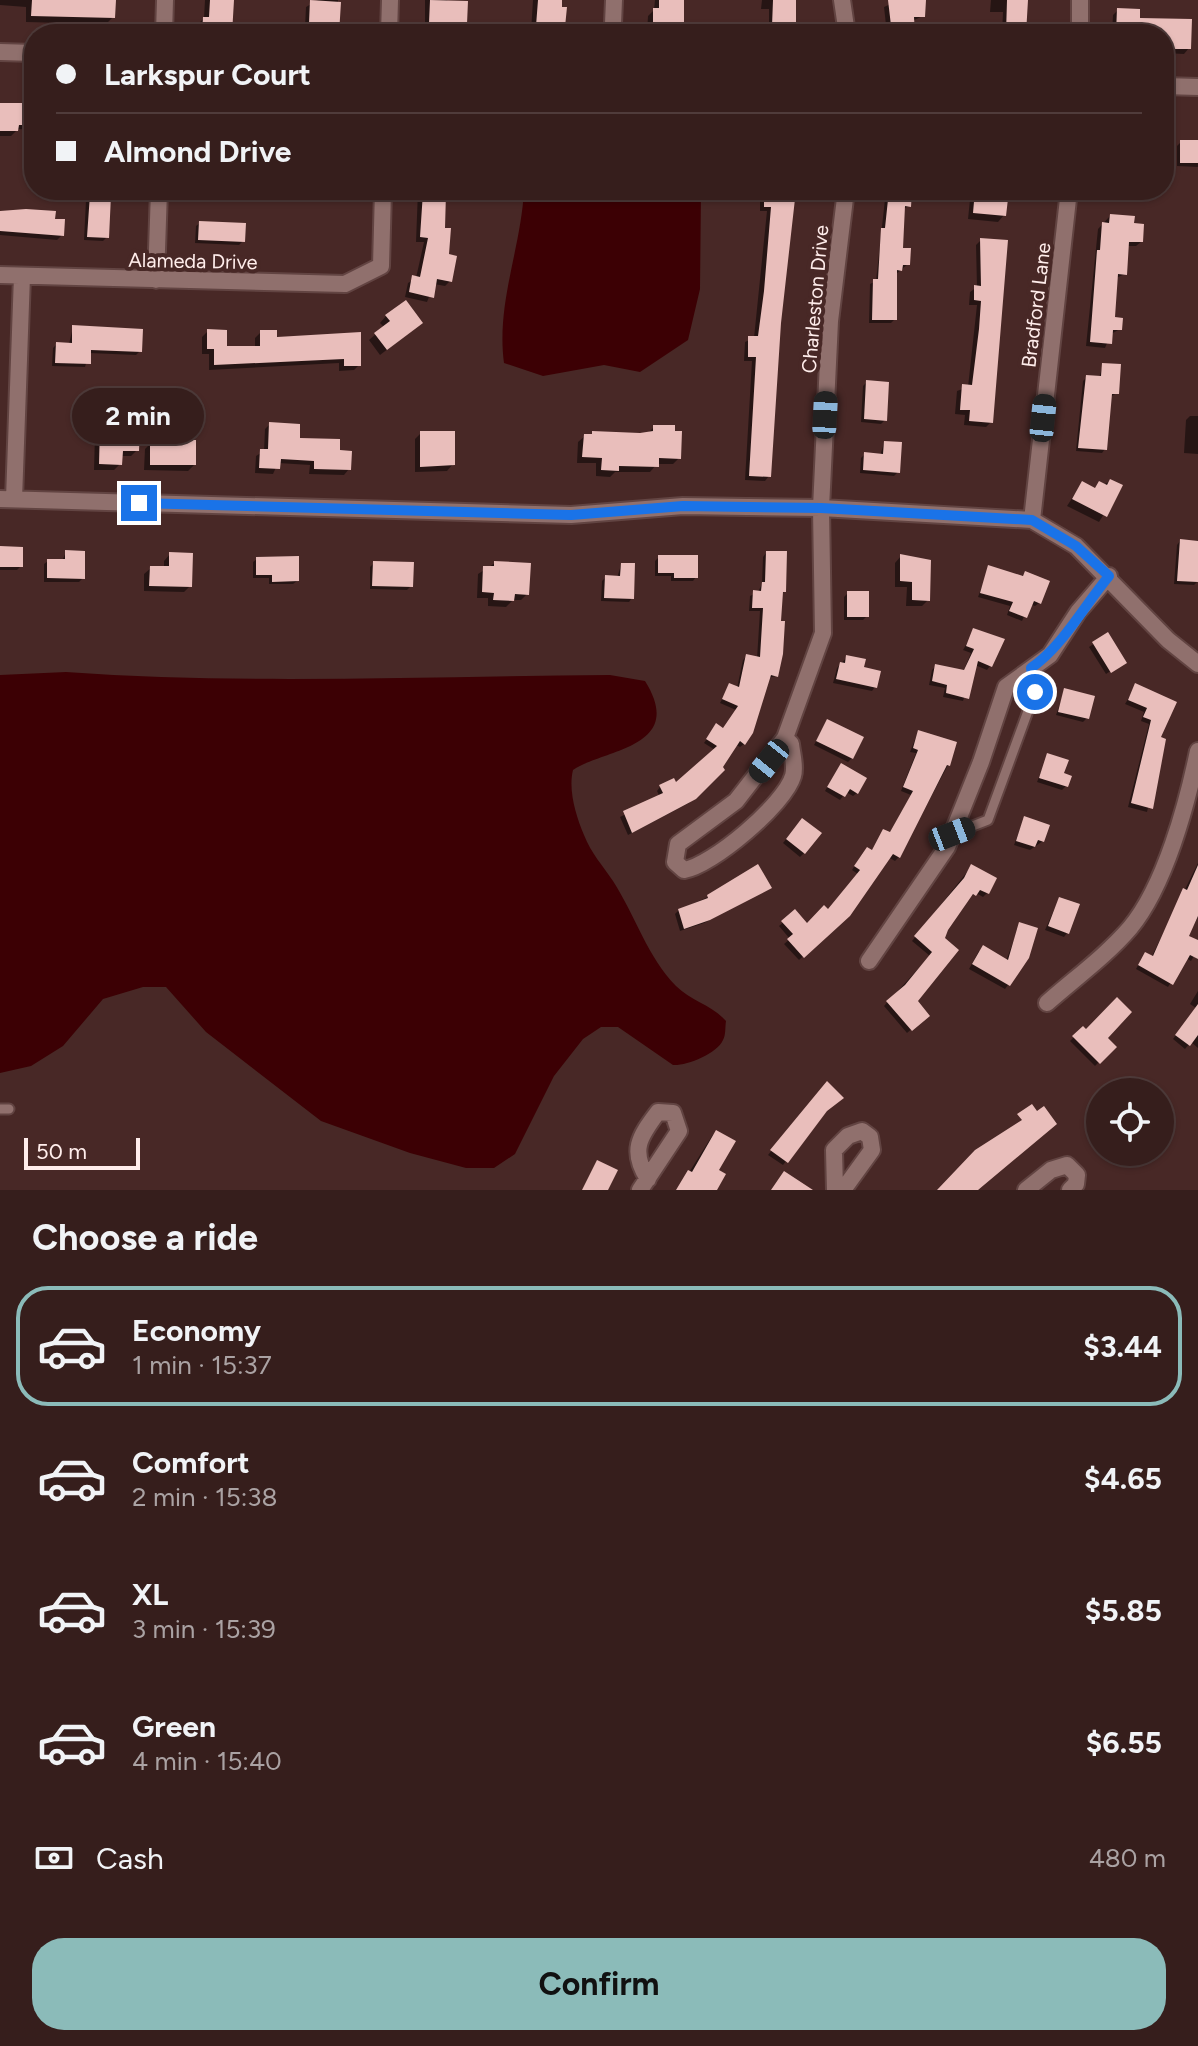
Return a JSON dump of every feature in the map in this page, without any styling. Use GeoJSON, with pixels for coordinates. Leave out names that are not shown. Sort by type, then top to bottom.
{"type":"FeatureCollection","features":[{"type":"Feature","properties":{"kind":"street"},"geometry":{"type":"LineString","coordinates":[[164,24],[165,0]]}},
{"type":"Feature","properties":{"kind":"street"},"geometry":{"type":"LineString","coordinates":[[389,24],[390,0]]}},
{"type":"Feature","properties":{"kind":"street"},"geometry":{"type":"LineString","coordinates":[[613,24],[614,0]]}},
{"type":"Feature","properties":{"kind":"street"},"geometry":{"type":"LineString","coordinates":[[842,0],[846,24]]}},
{"type":"Feature","properties":{"kind":"street"},"geometry":{"type":"LineString","coordinates":[[1080,0],[1080,24]]}},
{"type":"Feature","properties":{"kind":"street"},"geometry":{"type":"LineString","coordinates":[[0,52],[24,53]]}},
{"type":"Feature","properties":{"kind":"street"},"geometry":{"type":"LineString","coordinates":[[1174,86],[1198,87]]}},
{"type":"Feature","properties":{"kind":"street"},"geometry":{"type":"LineString","coordinates":[[156,280],[159,200]]}},
{"type":"Feature","properties":{"kind":"street","name":"Alameda Drive"},"geometry":{"type":"LineString","coordinates":[[0,275],[345,284],[381,266],[383,200]]}},
{"type":"Feature","properties":{"kind":"street","name":"Charleston Drive"},"geometry":{"type":"LineString","coordinates":[[785,738],[823,633],[821,508],[830,321],[845,200]]}},
{"type":"Feature","properties":{"kind":"street","name":"Bradford Lane"},"geometry":{"type":"LineString","coordinates":[[1032,520],[1068,200]]}},
{"type":"Feature","properties":{"kind":"street"},"geometry":{"type":"LineString","coordinates":[[22,276],[7,499],[571,515],[683,506],[821,508],[1032,520],[1076,546],[1109,576],[1168,640],[1198,664]]}},
{"type":"Feature","properties":{"kind":"street"},"geometry":{"type":"LineString","coordinates":[[869,961],[952,834],[1006,687],[1050,655],[1078,612],[1109,576]]}},
{"type":"Feature","properties":{"kind":"street"},"geometry":{"type":"LineString","coordinates":[[785,738],[791,744],[793,762],[790,783],[740,836],[696,868],[684,870],[675,862],[678,844],[736,801],[785,738]]}},
{"type":"Feature","properties":{"kind":"street"},"geometry":{"type":"LineString","coordinates":[[1047,1003],[1130,927],[1165,865],[1188,800],[1198,751]]}},
{"type":"Feature","properties":{"kind":"street"},"geometry":{"type":"LineString","coordinates":[[835,1190],[834,1150],[848,1136],[862,1131],[870,1137],[872,1150],[843,1190]]}},
{"type":"Feature","properties":{"kind":"street"},"geometry":{"type":"LineString","coordinates":[[1026,1190],[1051,1170],[1067,1165],[1077,1175],[1076,1184],[1070,1190]]}},
{"type":"Feature","properties":{"kind":"lane"},"geometry":{"type":"LineString","coordinates":[[952,834],[988,820],[1035,692],[1031,668]]}},
{"type":"Feature","properties":{"kind":"shaded area"},"geometry":{"type":"Polygon","coordinates":[[[523,200],[701,200],[700,289],[688,340],[640,372],[604,365],[543,376],[504,363],[503,319],[523,200]]]}},
{"type":"Feature","properties":{"kind":"shaded area"},"geometry":{"type":"Polygon","coordinates":[[[66,672],[270,679],[610,675],[645,681],[655,703],[656,720],[649,733],[636,743],[573,770],[571,786],[574,803],[587,842],[621,894],[657,963],[676,986],[726,1021],[723,1040],[701,1058],[673,1065],[618,1027],[601,1027],[583,1039],[554,1076],[515,1154],[494,1168],[466,1168],[410,1153],[321,1121],[206,1032],[166,987],[143,987],[103,999],[63,1046],[31,1066],[0,1073],[0,675],[66,672]]]}},
{"type":"Feature","properties":{"kind":"building"},"geometry":{"type":"Polygon","coordinates":[[[32,0],[116,0],[115,18],[31,16],[32,0]]]}},
{"type":"Feature","properties":{"kind":"building"},"geometry":{"type":"Polygon","coordinates":[[[210,0],[234,0],[233,24],[203,24],[203,17],[209,17],[210,0]]]}},
{"type":"Feature","properties":{"kind":"building"},"geometry":{"type":"Polygon","coordinates":[[[310,0],[341,2],[340,24],[309,23],[310,0]]]}},
{"type":"Feature","properties":{"kind":"building"},"geometry":{"type":"Polygon","coordinates":[[[430,0],[468,1],[467,24],[429,23],[430,0]]]}},
{"type":"Feature","properties":{"kind":"building"},"geometry":{"type":"Polygon","coordinates":[[[538,0],[562,0],[562,7],[567,7],[565,24],[536,24],[538,0]]]}},
{"type":"Feature","properties":{"kind":"building"},"geometry":{"type":"Polygon","coordinates":[[[659,0],[684,0],[684,24],[653,24],[653,8],[659,8],[659,0]]]}},
{"type":"Feature","properties":{"kind":"building"},"geometry":{"type":"Polygon","coordinates":[[[773,0],[796,0],[796,24],[772,24],[773,0]]]}},
{"type":"Feature","properties":{"kind":"building"},"geometry":{"type":"Polygon","coordinates":[[[888,0],[926,0],[925,17],[914,17],[914,24],[891,24],[888,0]]]}},
{"type":"Feature","properties":{"kind":"building"},"geometry":{"type":"Polygon","coordinates":[[[1007,0],[1028,0],[1027,24],[1006,24],[1007,0]]]}},
{"type":"Feature","properties":{"kind":"building"},"geometry":{"type":"Polygon","coordinates":[[[1117,8],[1140,9],[1140,18],[1192,19],[1191,49],[1174,49],[1174,24],[1116,24],[1117,8]]]}},
{"type":"Feature","properties":{"kind":"building"},"geometry":{"type":"Polygon","coordinates":[[[0,103],[24,103],[24,125],[19,125],[18,131],[0,131],[0,103]]]}},
{"type":"Feature","properties":{"kind":"building"},"geometry":{"type":"Polygon","coordinates":[[[1180,140],[1198,140],[1198,163],[1180,163],[1180,140]]]}},
{"type":"Feature","properties":{"kind":"building"},"geometry":{"type":"Polygon","coordinates":[[[90,200],[111,200],[109,238],[87,237],[90,200]]]}},
{"type":"Feature","properties":{"kind":"building"},"geometry":{"type":"Polygon","coordinates":[[[422,200],[446,200],[445,228],[451,228],[449,254],[457,256],[452,282],[437,279],[434,298],[409,292],[412,275],[420,277],[428,238],[420,237],[422,200]]]}},
{"type":"Feature","properties":{"kind":"building"},"geometry":{"type":"Polygon","coordinates":[[[764,200],[795,200],[781,323],[771,477],[749,476],[756,357],[748,357],[748,336],[758,336],[764,291],[771,207],[764,207],[764,200]]]}},
{"type":"Feature","properties":{"kind":"building"},"geometry":{"type":"Polygon","coordinates":[[[888,200],[911,200],[911,207],[905,206],[903,248],[911,248],[910,265],[903,265],[902,271],[897,270],[897,320],[872,320],[873,279],[878,279],[881,228],[885,228],[888,200]]]}},
{"type":"Feature","properties":{"kind":"building"},"geometry":{"type":"Polygon","coordinates":[[[974,200],[1008,200],[1006,216],[973,213],[974,200]]]}},
{"type":"Feature","properties":{"kind":"building"},"geometry":{"type":"Polygon","coordinates":[[[0,211],[56,211],[55,219],[65,219],[64,236],[0,231],[0,211]]]}},
{"type":"Feature","properties":{"kind":"building"},"geometry":{"type":"Polygon","coordinates":[[[1110,214],[1135,216],[1134,223],[1144,224],[1143,242],[1129,242],[1127,275],[1118,274],[1115,317],[1123,318],[1122,330],[1113,330],[1112,344],[1090,342],[1097,250],[1100,250],[1102,222],[1109,223],[1110,214]]]}},
{"type":"Feature","properties":{"kind":"building"},"geometry":{"type":"Polygon","coordinates":[[[199,221],[246,223],[245,242],[198,240],[199,221]]]}},
{"type":"Feature","properties":{"kind":"building"},"geometry":{"type":"Polygon","coordinates":[[[980,238],[1008,240],[993,423],[969,421],[970,410],[960,410],[962,384],[972,385],[979,329],[981,301],[974,300],[974,285],[981,286],[980,238]]]}},
{"type":"Feature","properties":{"kind":"building"},"geometry":{"type":"Polygon","coordinates":[[[406,300],[423,323],[387,350],[374,333],[390,321],[385,315],[406,300]]]}},
{"type":"Feature","properties":{"kind":"building"},"geometry":{"type":"Polygon","coordinates":[[[72,325],[143,329],[142,352],[91,350],[91,364],[55,363],[56,342],[72,343],[72,325]]]}},
{"type":"Feature","properties":{"kind":"building"},"geometry":{"type":"Polygon","coordinates":[[[207,329],[227,330],[227,346],[260,346],[260,330],[277,330],[277,337],[361,332],[361,366],[344,366],[344,359],[214,365],[214,349],[207,349],[207,329]]]}},
{"type":"Feature","properties":{"kind":"building"},"geometry":{"type":"Polygon","coordinates":[[[1102,363],[1121,364],[1119,394],[1112,394],[1107,450],[1078,448],[1086,375],[1101,376],[1102,363]]]}},
{"type":"Feature","properties":{"kind":"building"},"geometry":{"type":"Polygon","coordinates":[[[866,380],[889,382],[887,421],[864,419],[866,380]]]}},
{"type":"Feature","properties":{"kind":"building"},"geometry":{"type":"Polygon","coordinates":[[[269,422],[300,424],[300,438],[340,439],[340,450],[352,451],[351,470],[314,469],[314,461],[281,459],[280,469],[259,468],[260,449],[268,449],[269,422]]]}},
{"type":"Feature","properties":{"kind":"building"},"geometry":{"type":"Polygon","coordinates":[[[653,425],[675,425],[675,431],[682,431],[681,459],[659,458],[659,467],[619,466],[619,471],[601,470],[602,458],[582,457],[584,434],[592,434],[592,431],[640,433],[653,431],[653,425]]]}},
{"type":"Feature","properties":{"kind":"building"},"geometry":{"type":"Polygon","coordinates":[[[100,426],[140,426],[139,451],[123,451],[122,465],[99,464],[100,426]]]}},
{"type":"Feature","properties":{"kind":"building"},"geometry":{"type":"Polygon","coordinates":[[[420,431],[455,431],[455,465],[420,467],[420,431]]]}},
{"type":"Feature","properties":{"kind":"building"},"geometry":{"type":"Polygon","coordinates":[[[164,432],[181,433],[181,440],[196,440],[196,465],[150,465],[150,441],[164,441],[164,432]]]}},
{"type":"Feature","properties":{"kind":"building"},"geometry":{"type":"Polygon","coordinates":[[[884,441],[902,442],[900,473],[863,470],[864,452],[883,454],[884,441]]]}},
{"type":"Feature","properties":{"kind":"building"},"geometry":{"type":"Polygon","coordinates":[[[1110,479],[1123,485],[1107,517],[1072,499],[1082,481],[1095,488],[1099,481],[1107,485],[1110,479]]]}},
{"type":"Feature","properties":{"kind":"building"},"geometry":{"type":"Polygon","coordinates":[[[1180,539],[1198,541],[1198,582],[1177,581],[1180,539]]]}},
{"type":"Feature","properties":{"kind":"building"},"geometry":{"type":"Polygon","coordinates":[[[0,546],[23,547],[23,567],[0,567],[0,546]]]}},
{"type":"Feature","properties":{"kind":"building"},"geometry":{"type":"Polygon","coordinates":[[[65,550],[85,551],[85,579],[47,578],[47,559],[65,559],[65,550]]]}},
{"type":"Feature","properties":{"kind":"building"},"geometry":{"type":"Polygon","coordinates":[[[766,551],[787,551],[786,592],[783,592],[781,621],[785,621],[783,654],[778,677],[771,675],[753,733],[745,745],[740,741],[723,767],[725,770],[696,799],[632,833],[623,811],[663,793],[659,785],[674,778],[676,782],[717,746],[706,739],[716,723],[723,728],[738,706],[722,699],[729,683],[739,687],[746,654],[760,657],[763,608],[752,608],[753,590],[761,591],[762,582],[765,582],[766,551]]]}},
{"type":"Feature","properties":{"kind":"building"},"geometry":{"type":"Polygon","coordinates":[[[169,552],[193,553],[192,587],[149,586],[150,566],[169,566],[169,552]]]}},
{"type":"Feature","properties":{"kind":"building"},"geometry":{"type":"Polygon","coordinates":[[[900,554],[931,560],[930,601],[912,600],[912,582],[900,581],[900,554]]]}},
{"type":"Feature","properties":{"kind":"building"},"geometry":{"type":"Polygon","coordinates":[[[658,555],[698,555],[698,578],[674,578],[674,573],[658,573],[658,555]]]}},
{"type":"Feature","properties":{"kind":"building"},"geometry":{"type":"Polygon","coordinates":[[[299,556],[299,581],[272,582],[272,575],[256,575],[256,557],[299,556]]]}},
{"type":"Feature","properties":{"kind":"building"},"geometry":{"type":"Polygon","coordinates":[[[373,561],[414,562],[413,587],[372,586],[373,561]]]}},
{"type":"Feature","properties":{"kind":"building"},"geometry":{"type":"Polygon","coordinates":[[[494,561],[531,563],[529,595],[515,594],[514,601],[493,600],[494,593],[482,592],[483,566],[494,566],[494,561]]]}},
{"type":"Feature","properties":{"kind":"building"},"geometry":{"type":"Polygon","coordinates":[[[621,563],[635,563],[634,599],[604,598],[605,575],[620,576],[621,563]]]}},
{"type":"Feature","properties":{"kind":"building"},"geometry":{"type":"Polygon","coordinates":[[[988,565],[1023,576],[1025,571],[1050,581],[1041,604],[1034,601],[1027,618],[1009,611],[1013,602],[980,593],[988,565]]]}},
{"type":"Feature","properties":{"kind":"building"},"geometry":{"type":"Polygon","coordinates":[[[847,591],[869,591],[869,617],[847,617],[847,591]]]}},
{"type":"Feature","properties":{"kind":"building"},"geometry":{"type":"Polygon","coordinates":[[[973,628],[1005,639],[992,667],[978,661],[969,699],[946,693],[947,685],[932,681],[935,664],[964,670],[974,649],[966,646],[973,628]]]}},
{"type":"Feature","properties":{"kind":"building"},"geometry":{"type":"Polygon","coordinates":[[[1108,632],[1127,663],[1111,673],[1092,642],[1108,632]]]}},
{"type":"Feature","properties":{"kind":"building"},"geometry":{"type":"Polygon","coordinates":[[[846,655],[866,659],[864,667],[881,671],[877,688],[836,679],[840,662],[845,663],[846,655]]]}},
{"type":"Feature","properties":{"kind":"building"},"geometry":{"type":"Polygon","coordinates":[[[1135,683],[1177,702],[1161,737],[1166,739],[1153,809],[1131,803],[1151,720],[1143,717],[1147,708],[1128,700],[1135,683]]]}},
{"type":"Feature","properties":{"kind":"building"},"geometry":{"type":"Polygon","coordinates":[[[1064,688],[1095,696],[1089,719],[1058,712],[1064,688]]]}},
{"type":"Feature","properties":{"kind":"building"},"geometry":{"type":"Polygon","coordinates":[[[827,719],[864,737],[853,759],[816,741],[827,719]]]}},
{"type":"Feature","properties":{"kind":"building"},"geometry":{"type":"Polygon","coordinates":[[[918,730],[957,742],[950,766],[947,765],[900,858],[893,854],[850,916],[804,958],[787,939],[793,934],[781,921],[795,909],[807,923],[824,905],[828,909],[860,870],[854,866],[867,847],[872,850],[883,829],[890,832],[913,791],[903,787],[918,750],[913,748],[918,730]]]}},
{"type":"Feature","properties":{"kind":"building"},"geometry":{"type":"Polygon","coordinates":[[[1047,753],[1069,760],[1064,773],[1072,776],[1068,787],[1039,778],[1047,753]]]}},
{"type":"Feature","properties":{"kind":"building"},"geometry":{"type":"Polygon","coordinates":[[[841,763],[867,778],[858,794],[850,789],[845,797],[827,787],[841,763]]]}},
{"type":"Feature","properties":{"kind":"building"},"geometry":{"type":"Polygon","coordinates":[[[1024,816],[1050,825],[1044,842],[1038,840],[1035,847],[1016,841],[1024,816]]]}},
{"type":"Feature","properties":{"kind":"building"},"geometry":{"type":"Polygon","coordinates":[[[802,818],[822,833],[805,854],[786,839],[802,818]]]}},
{"type":"Feature","properties":{"kind":"building"},"geometry":{"type":"Polygon","coordinates":[[[758,864],[772,888],[710,920],[684,929],[678,909],[708,898],[707,895],[758,864]]]}},
{"type":"Feature","properties":{"kind":"building"},"geometry":{"type":"Polygon","coordinates":[[[971,864],[997,878],[989,894],[980,890],[976,896],[973,894],[948,930],[945,938],[959,950],[918,1001],[930,1016],[912,1031],[886,1001],[905,985],[932,952],[914,936],[964,878],[971,864]]]}},
{"type":"Feature","properties":{"kind":"building"},"geometry":{"type":"Polygon","coordinates":[[[1198,865],[1198,916],[1189,936],[1198,940],[1198,959],[1190,955],[1173,985],[1138,965],[1145,952],[1153,956],[1183,888],[1187,890],[1198,865]]]}},
{"type":"Feature","properties":{"kind":"building"},"geometry":{"type":"Polygon","coordinates":[[[1059,897],[1080,904],[1069,934],[1048,926],[1059,897]]]}},
{"type":"Feature","properties":{"kind":"building"},"geometry":{"type":"Polygon","coordinates":[[[1019,922],[1038,928],[1029,958],[1010,986],[972,964],[983,945],[1008,960],[1019,922]]]}},
{"type":"Feature","properties":{"kind":"building"},"geometry":{"type":"Polygon","coordinates":[[[1117,997],[1132,1012],[1108,1038],[1117,1047],[1100,1064],[1072,1036],[1083,1026],[1086,1029],[1117,997]]]}},
{"type":"Feature","properties":{"kind":"building"},"geometry":{"type":"Polygon","coordinates":[[[1198,1004],[1198,1035],[1190,1046],[1175,1035],[1198,1004]]]}},
{"type":"Feature","properties":{"kind":"building"},"geometry":{"type":"Polygon","coordinates":[[[827,1081],[844,1098],[827,1111],[788,1163],[770,1150],[827,1081]]]}},
{"type":"Feature","properties":{"kind":"building"},"geometry":{"type":"Polygon","coordinates":[[[1032,1104],[1037,1111],[1044,1106],[1057,1124],[978,1190],[937,1190],[975,1150],[1022,1120],[1017,1114],[1032,1104]]]}},
{"type":"Feature","properties":{"kind":"building"},"geometry":{"type":"Polygon","coordinates":[[[716,1130],[736,1141],[719,1170],[726,1174],[717,1190],[676,1190],[688,1170],[692,1172],[716,1130]]]}},
{"type":"Feature","properties":{"kind":"building"},"geometry":{"type":"Polygon","coordinates":[[[597,1160],[618,1170],[608,1190],[582,1190],[597,1160]]]}},
{"type":"Feature","properties":{"kind":"building"},"geometry":{"type":"Polygon","coordinates":[[[784,1171],[813,1190],[771,1190],[784,1171]]]}},
{"type":"Feature","properties":{"kind":"route"},"geometry":{"type":"LineString","coordinates":[[139,503],[571,515],[683,506],[821,508],[1032,520],[1076,546],[1109,576],[1078,612],[1050,655],[1031,668],[1035,692]]}}]}
